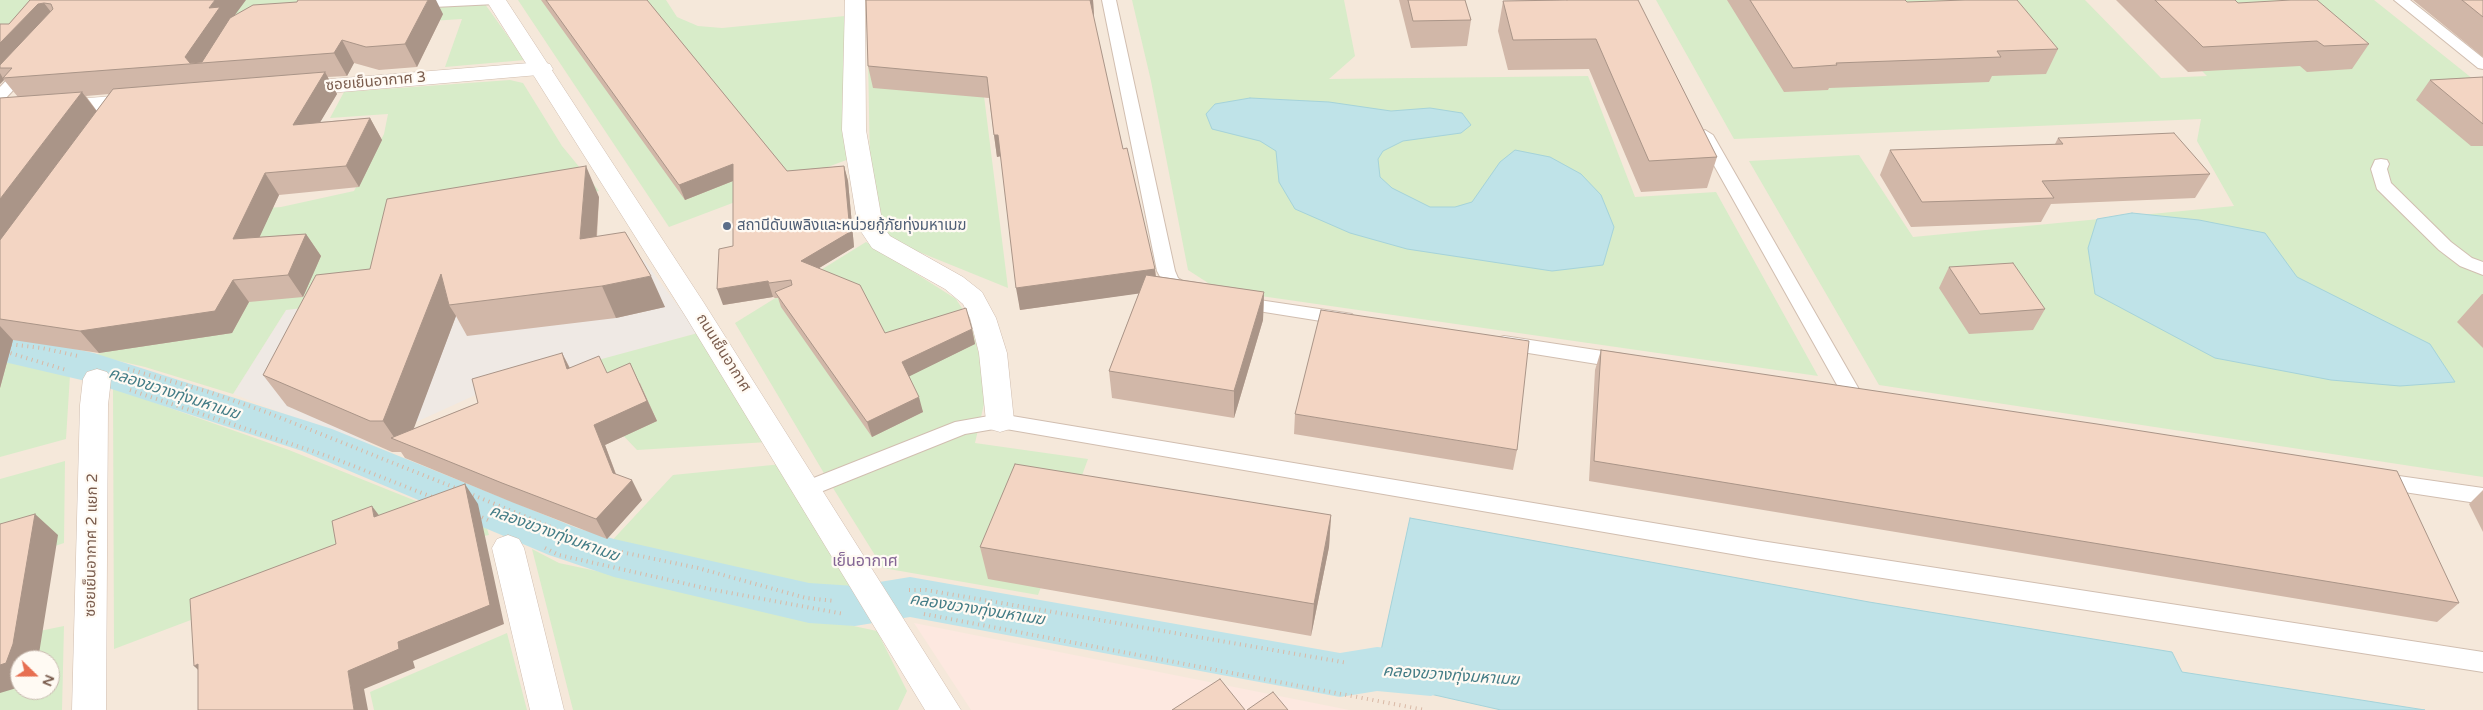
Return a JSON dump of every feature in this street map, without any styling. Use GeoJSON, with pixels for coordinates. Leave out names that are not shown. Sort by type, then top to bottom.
{"type":"FeatureCollection","features":[{"type":"Feature","properties":{"kind":"street","name":"ถนนเย็นอากาศ"},"geometry":{"type":"LineString","coordinates":[[496,0],[542,69],[808,488],[940,709]]}},
{"type":"Feature","properties":{"kind":"street"},"geometry":{"type":"LineString","coordinates":[[855,0],[854,130],[870,227],[881,242],[954,283],[973,298],[983,318],[993,353],[1000,421]]}},
{"type":"Feature","properties":{"kind":"street","name":"ซอยเย็นอากาศ 3"},"geometry":{"type":"LineString","coordinates":[[277,90],[542,69]]}},
{"type":"Feature","properties":{"kind":"street"},"geometry":{"type":"LineString","coordinates":[[0,112],[159,99]]}},
{"type":"Feature","properties":{"kind":"street"},"geometry":{"type":"LineString","coordinates":[[103,126],[120,102]]}},
{"type":"Feature","properties":{"kind":"street","name":"ซอยเย็นอากาศ 2 แยก 2"},"geometry":{"type":"LineString","coordinates":[[89,710],[94,414],[102,368]]}},
{"type":"Feature","properties":{"kind":"street"},"geometry":{"type":"LineString","coordinates":[[501,535],[547,710]]}},
{"type":"Feature","properties":{"kind":"lane"},"geometry":{"type":"LineString","coordinates":[[400,4],[496,0]]}},
{"type":"Feature","properties":{"kind":"lane"},"geometry":{"type":"LineString","coordinates":[[1109,0],[1166,271],[1171,282],[1206,298]]}},
{"type":"Feature","properties":{"kind":"lane"},"geometry":{"type":"LineString","coordinates":[[2401,0],[2483,65]]}},
{"type":"Feature","properties":{"kind":"lane"},"geometry":{"type":"LineString","coordinates":[[0,96],[34,60]]}},
{"type":"Feature","properties":{"kind":"lane"},"geometry":{"type":"LineString","coordinates":[[1700,124],[1862,398]]}},
{"type":"Feature","properties":{"kind":"lane"},"geometry":{"type":"LineString","coordinates":[[2381,164],[2379,169],[2383,185],[2445,246],[2466,262],[2483,270]]}},
{"type":"Feature","properties":{"kind":"lane"},"geometry":{"type":"LineString","coordinates":[[1225,301],[1362,322]]}},
{"type":"Feature","properties":{"kind":"lane"},"geometry":{"type":"LineString","coordinates":[[1489,341],[1637,363]]}},
{"type":"Feature","properties":{"kind":"lane"},"geometry":{"type":"LineString","coordinates":[[1833,393],[1862,398]]}},
{"type":"Feature","properties":{"kind":"lane"},"geometry":{"type":"LineString","coordinates":[[808,488],[962,427],[1000,421],[1771,551],[2483,662]]}},
{"type":"Feature","properties":{"kind":"lane"},"geometry":{"type":"LineString","coordinates":[[2365,479],[2483,496]]}},
{"type":"Feature","properties":{"kind":"path"},"geometry":{"type":"LineString","coordinates":[[0,343],[42,348],[102,368],[441,501]]}},
{"type":"Feature","properties":{"kind":"path"},"geometry":{"type":"LineString","coordinates":[[0,350],[102,368],[209,392],[266,412],[602,548],[698,568],[806,598],[877,605],[922,613],[1425,710]]}},
{"type":"Feature","properties":{"kind":"path"},"geometry":{"type":"LineString","coordinates":[[468,512],[501,535]]}},
{"type":"Feature","properties":{"kind":"path"},"geometry":{"type":"LineString","coordinates":[[543,547],[559,555],[709,590],[859,617],[877,605],[886,590],[926,590],[1348,663]]}},
{"type":"Feature","properties":{"kind":"shaded area"},"geometry":{"type":"Polygon","coordinates":[[[0,0],[2483,0],[2483,710],[0,710],[0,0]]]}},
{"type":"Feature","properties":{"kind":"shaded area"},"geometry":{"type":"Polygon","coordinates":[[[644,260],[698,333],[482,392],[366,445],[233,394],[286,310],[644,260]]]}},
{"type":"Feature","properties":{"kind":"shaded area"},"geometry":{"type":"Polygon","coordinates":[[[914,623],[1349,710],[971,710],[914,623]]]}},
{"type":"Feature","properties":{"kind":"green space"},"geometry":{"type":"Polygon","coordinates":[[[0,0],[63,0],[0,46],[0,0]]]}},
{"type":"Feature","properties":{"kind":"green space"},"geometry":{"type":"Polygon","coordinates":[[[232,0],[482,0],[525,60],[445,67],[462,19],[290,30],[208,38],[232,0]]]}},
{"type":"Feature","properties":{"kind":"green space"},"geometry":{"type":"Polygon","coordinates":[[[518,0],[666,0],[677,17],[698,26],[722,28],[845,16],[849,159],[669,227],[518,0]]]}},
{"type":"Feature","properties":{"kind":"green space"},"geometry":{"type":"Polygon","coordinates":[[[867,0],[972,0],[1008,288],[892,241],[871,222],[867,0]]]}},
{"type":"Feature","properties":{"kind":"green space"},"geometry":{"type":"Polygon","coordinates":[[[1132,0],[1344,0],[1355,56],[1329,79],[1588,76],[1635,197],[1716,192],[1818,376],[1219,290],[1188,270],[1151,81],[1132,0]]]}},
{"type":"Feature","properties":{"kind":"green space"},"geometry":{"type":"Polygon","coordinates":[[[1656,0],[2085,0],[2161,78],[2207,76],[2131,0],[2374,0],[2483,87],[2483,477],[1879,385],[1749,161],[1859,155],[1913,237],[2234,206],[2197,141],[2201,119],[1734,139],[1656,0]]]}},
{"type":"Feature","properties":{"kind":"green space"},"geometry":{"type":"Polygon","coordinates":[[[510,80],[523,83],[562,146],[599,191],[402,230],[384,298],[286,310],[233,394],[145,367],[93,355],[226,321],[213,212],[281,207],[354,191],[384,134],[388,114],[330,118],[344,92],[510,80]]]}},
{"type":"Feature","properties":{"kind":"green space"},"geometry":{"type":"Polygon","coordinates":[[[866,242],[956,299],[970,321],[980,358],[984,404],[975,443],[1088,459],[1038,595],[883,568],[828,480],[735,323],[866,242]]]}},
{"type":"Feature","properties":{"kind":"green space"},"geometry":{"type":"Polygon","coordinates":[[[698,333],[768,442],[637,450],[561,370],[698,333]]]}},
{"type":"Feature","properties":{"kind":"green space"},"geometry":{"type":"Polygon","coordinates":[[[0,354],[70,375],[66,439],[0,457],[0,354]]]}},
{"type":"Feature","properties":{"kind":"green space"},"geometry":{"type":"Polygon","coordinates":[[[113,388],[289,450],[416,501],[486,525],[489,535],[342,563],[114,649],[113,388]]]}},
{"type":"Feature","properties":{"kind":"green space"},"geometry":{"type":"Polygon","coordinates":[[[65,461],[64,543],[16,559],[0,598],[0,479],[65,461]]]}},
{"type":"Feature","properties":{"kind":"green space"},"geometry":{"type":"Polygon","coordinates":[[[782,464],[861,596],[840,600],[816,598],[607,546],[673,475],[782,464]]]}},
{"type":"Feature","properties":{"kind":"green space"},"geometry":{"type":"Polygon","coordinates":[[[532,549],[559,563],[877,631],[907,691],[898,710],[573,710],[532,549]]]}},
{"type":"Feature","properties":{"kind":"green space"},"geometry":{"type":"Polygon","coordinates":[[[64,626],[62,710],[0,710],[0,639],[64,626]]]}},
{"type":"Feature","properties":{"kind":"green space"},"geometry":{"type":"Polygon","coordinates":[[[507,633],[527,710],[374,710],[370,692],[507,633]]]}},
{"type":"Feature","properties":{"kind":"water"},"geometry":{"type":"Polygon","coordinates":[[[1250,98],[1329,102],[1391,111],[1430,108],[1462,113],[1471,125],[1461,133],[1403,141],[1383,151],[1378,159],[1380,177],[1392,188],[1430,207],[1455,207],[1472,202],[1500,162],[1515,150],[1550,157],[1581,174],[1601,195],[1614,227],[1603,265],[1552,271],[1407,249],[1350,233],[1295,209],[1279,182],[1276,151],[1260,141],[1212,129],[1206,114],[1215,104],[1250,98]]]}},
{"type":"Feature","properties":{"kind":"water"},"geometry":{"type":"Polygon","coordinates":[[[2132,213],[2199,220],[2265,233],[2297,277],[2430,344],[2455,382],[2400,386],[2331,380],[2215,358],[2095,294],[2088,248],[2097,219],[2132,213]]]}},
{"type":"Feature","properties":{"kind":"water"},"geometry":{"type":"Polygon","coordinates":[[[1410,518],[1869,602],[2172,652],[2182,672],[2425,710],[1501,710],[1377,682],[1377,669],[1410,518]]]}},
{"type":"Feature","properties":{"kind":"building"},"geometry":{"type":"Polygon","coordinates":[[[30,0],[215,0],[209,8],[220,7],[185,57],[190,63],[202,62],[230,18],[253,5],[297,2],[298,0],[428,0],[405,44],[366,47],[342,40],[334,53],[3,78],[12,68],[0,68],[0,65],[53,9],[51,4],[38,4],[0,43],[0,24],[9,24],[30,0]]]}},
{"type":"Feature","properties":{"kind":"building"},"geometry":{"type":"Polygon","coordinates":[[[546,0],[647,0],[787,171],[844,166],[850,232],[801,261],[860,285],[885,333],[966,308],[972,329],[902,362],[919,397],[867,422],[775,292],[792,285],[791,280],[769,283],[768,281],[717,289],[719,249],[733,246],[733,164],[679,185],[546,0]]]}},
{"type":"Feature","properties":{"kind":"building"},"geometry":{"type":"Polygon","coordinates":[[[866,0],[1090,0],[1123,149],[1127,148],[1155,269],[1016,288],[998,135],[994,135],[987,77],[868,66],[866,0]]]}},
{"type":"Feature","properties":{"kind":"building"},"geometry":{"type":"Polygon","coordinates":[[[1408,0],[1465,0],[1471,20],[1413,21],[1408,0]]]}},
{"type":"Feature","properties":{"kind":"building"},"geometry":{"type":"Polygon","coordinates":[[[1638,0],[1717,157],[1649,161],[1596,39],[1513,40],[1503,1],[1638,0]]]}},
{"type":"Feature","properties":{"kind":"building"},"geometry":{"type":"Polygon","coordinates":[[[1750,0],[1905,0],[1907,2],[2017,0],[2058,49],[1997,51],[2001,57],[1836,63],[1837,65],[1793,68],[1750,0]]]}},
{"type":"Feature","properties":{"kind":"building"},"geometry":{"type":"Polygon","coordinates":[[[2155,0],[2235,0],[2238,3],[2317,0],[2369,44],[2324,46],[2317,41],[2203,47],[2155,0]]]}},
{"type":"Feature","properties":{"kind":"building"},"geometry":{"type":"Polygon","coordinates":[[[2462,0],[2483,0],[2483,17],[2462,0]]]}},
{"type":"Feature","properties":{"kind":"building"},"geometry":{"type":"Polygon","coordinates":[[[325,72],[293,125],[370,118],[346,166],[265,173],[233,239],[306,234],[288,275],[233,280],[215,311],[80,331],[0,319],[0,240],[113,89],[325,72]]]}},
{"type":"Feature","properties":{"kind":"building"},"geometry":{"type":"Polygon","coordinates":[[[2483,77],[2483,124],[2430,80],[2483,77]]]}},
{"type":"Feature","properties":{"kind":"building"},"geometry":{"type":"Polygon","coordinates":[[[82,92],[0,199],[0,98],[82,92]]]}},
{"type":"Feature","properties":{"kind":"building"},"geometry":{"type":"Polygon","coordinates":[[[2174,133],[2210,174],[2042,181],[2054,198],[1922,202],[1890,150],[2063,144],[2058,138],[2174,133]]]}},
{"type":"Feature","properties":{"kind":"building"},"geometry":{"type":"Polygon","coordinates":[[[586,166],[580,239],[625,232],[651,276],[602,286],[449,305],[441,274],[383,421],[370,421],[263,375],[316,275],[370,269],[387,199],[586,166]]]}},
{"type":"Feature","properties":{"kind":"building"},"geometry":{"type":"Polygon","coordinates":[[[2013,263],[2045,309],[1980,314],[1949,267],[2013,263]]]}},
{"type":"Feature","properties":{"kind":"building"},"geometry":{"type":"Polygon","coordinates":[[[1146,275],[1264,292],[1234,391],[1109,371],[1146,275]]]}},
{"type":"Feature","properties":{"kind":"building"},"geometry":{"type":"Polygon","coordinates":[[[1321,310],[1529,341],[1517,450],[1295,414],[1321,310]]]}},
{"type":"Feature","properties":{"kind":"building"},"geometry":{"type":"Polygon","coordinates":[[[1601,350],[2397,471],[2459,603],[1594,461],[1601,350]]]}},
{"type":"Feature","properties":{"kind":"building"},"geometry":{"type":"Polygon","coordinates":[[[562,353],[567,369],[599,356],[607,373],[630,363],[647,401],[594,425],[613,473],[632,480],[596,519],[391,438],[478,403],[472,379],[562,353]]]}},
{"type":"Feature","properties":{"kind":"building"},"geometry":{"type":"Polygon","coordinates":[[[1015,464],[1331,515],[1314,604],[980,547],[1015,464]]]}},
{"type":"Feature","properties":{"kind":"building"},"geometry":{"type":"Polygon","coordinates":[[[465,484],[490,605],[398,642],[399,649],[348,671],[354,710],[198,710],[198,664],[194,666],[190,599],[336,544],[332,521],[372,506],[374,517],[465,484]]]}},
{"type":"Feature","properties":{"kind":"building"},"geometry":{"type":"Polygon","coordinates":[[[35,514],[13,644],[6,663],[0,665],[0,524],[35,514]]]}},
{"type":"Feature","properties":{"kind":"building"},"geometry":{"type":"Polygon","coordinates":[[[1220,679],[1245,710],[1172,710],[1220,679]]]}},
{"type":"Feature","properties":{"kind":"building"},"geometry":{"type":"Polygon","coordinates":[[[1273,692],[1288,710],[1247,710],[1273,692]]]}},
{"type":"Feature","properties":{"kind":"waterway","name":"คลองขวางทุ่งมหาเมฆ"},"geometry":{"type":"LineString","coordinates":[[0,347],[94,368],[317,440],[565,542],[614,558],[809,603],[855,606],[910,597],[1340,675],[1377,669],[1431,674]]}},
{"type":"Feature","properties":{"kind":"place","name":"สถานีดับเพลิงและหน่วยกู้ภัยทุ่งมหาเมฆ"},"geometry":{"type":"Point","coordinates":[727,226]}},
{"type":"Feature","properties":{"kind":"district","name":"เย็นอากาศ"},"geometry":{"type":"Point","coordinates":[865,562]}}]}
